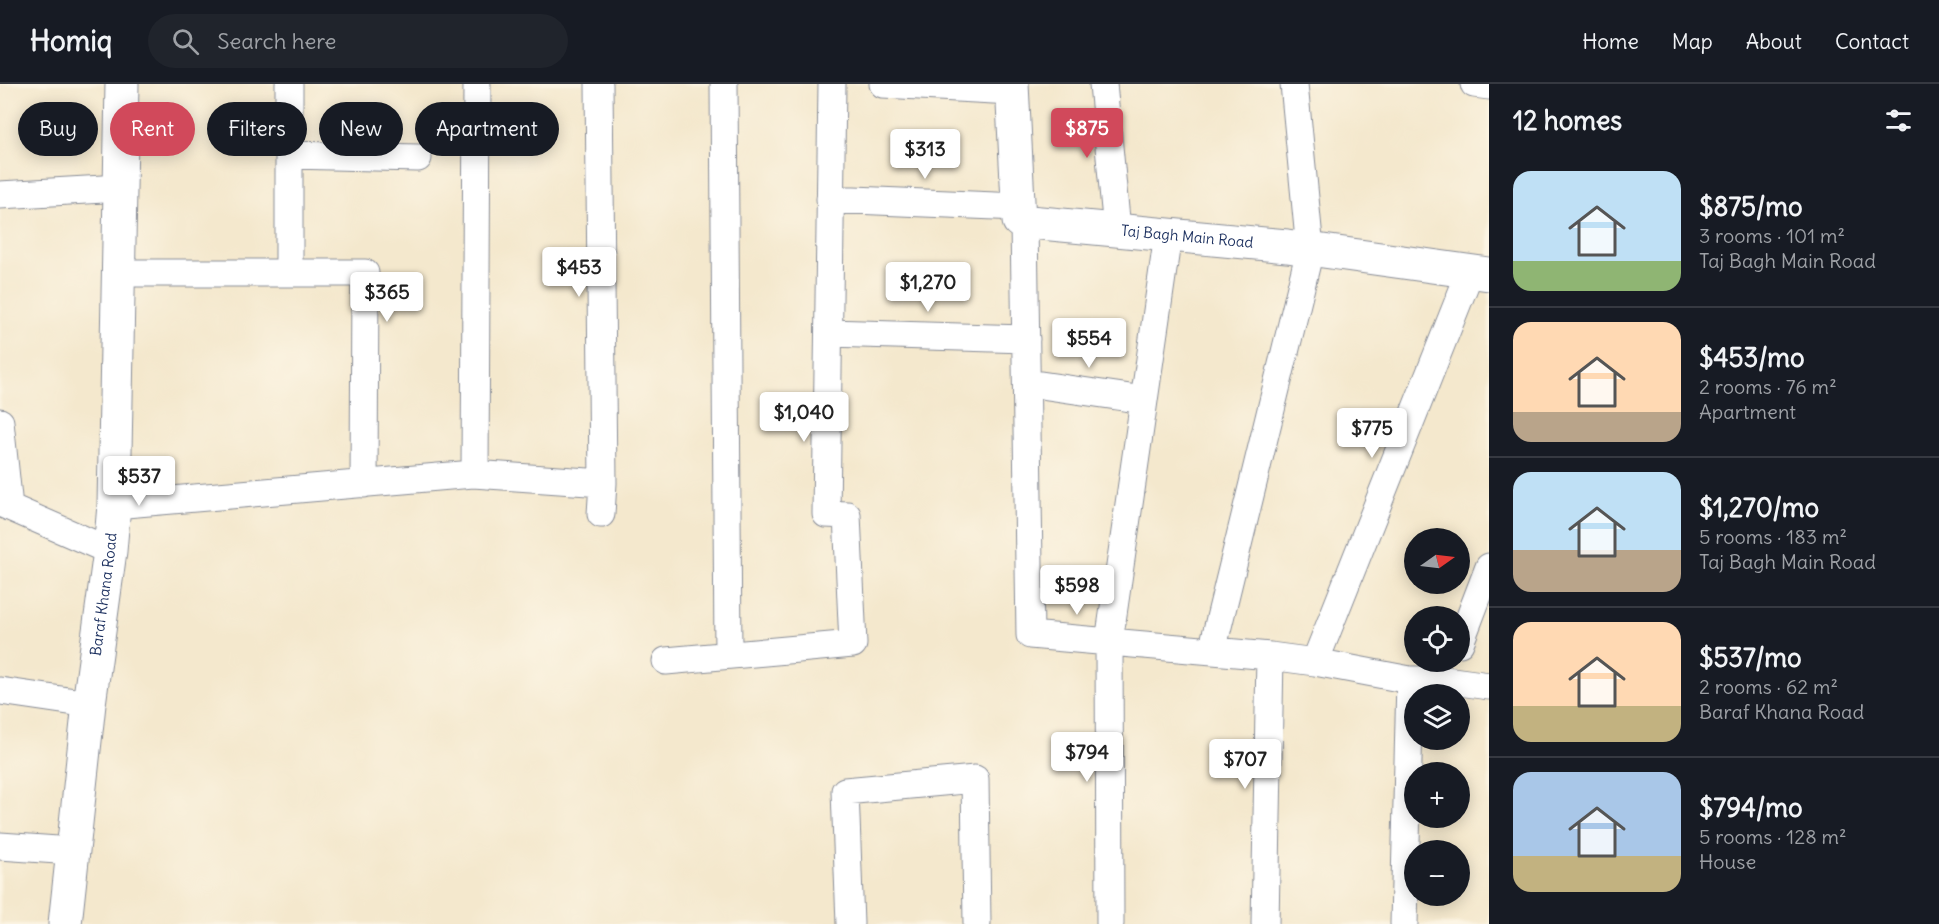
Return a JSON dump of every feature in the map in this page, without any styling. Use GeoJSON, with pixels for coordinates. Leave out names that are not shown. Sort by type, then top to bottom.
{"type":"FeatureCollection","features":[{"type":"Feature","properties":{"kind":"street","name":"Baraf Khana Road"},"geometry":{"type":"LineString","coordinates":[[65,924],[114,506],[122,84]]}},
{"type":"Feature","properties":{"kind":"street"},"geometry":{"type":"LineString","coordinates":[[289,84],[289,102]]}},
{"type":"Feature","properties":{"kind":"street"},"geometry":{"type":"LineString","coordinates":[[475,474],[477,84]]}},
{"type":"Feature","properties":{"kind":"street"},"geometry":{"type":"LineString","coordinates":[[599,84],[603,483],[601,514]]}},
{"type":"Feature","properties":{"kind":"street"},"geometry":{"type":"LineString","coordinates":[[724,84],[728,654]]}},
{"type":"Feature","properties":{"kind":"street"},"geometry":{"type":"LineString","coordinates":[[666,661],[853,644],[847,515],[826,514],[832,84]]}},
{"type":"Feature","properties":{"kind":"street"},"geometry":{"type":"LineString","coordinates":[[884,84],[1012,87],[1022,214],[1030,635],[1270,656],[1410,680],[1445,672]]}},
{"type":"Feature","properties":{"kind":"street"},"geometry":{"type":"LineString","coordinates":[[1103,84],[1117,230]]}},
{"type":"Feature","properties":{"kind":"street"},"geometry":{"type":"LineString","coordinates":[[1212,651],[1310,250],[1294,84]]}},
{"type":"Feature","properties":{"kind":"street"},"geometry":{"type":"LineString","coordinates":[[1474,84],[1489,86]]}},
{"type":"Feature","properties":{"kind":"street"},"geometry":{"type":"LineString","coordinates":[[307,155],[418,158]]}},
{"type":"Feature","properties":{"kind":"street"},"geometry":{"type":"LineString","coordinates":[[289,156],[290,273]]}},
{"type":"Feature","properties":{"kind":"street"},"geometry":{"type":"LineString","coordinates":[[0,195],[121,188]]}},
{"type":"Feature","properties":{"kind":"street"},"geometry":{"type":"LineString","coordinates":[[830,199],[1022,214]]}},
{"type":"Feature","properties":{"kind":"street","name":"Taj Bagh Main Road"},"geometry":{"type":"LineString","coordinates":[[1022,214],[1117,230],[1310,250],[1480,273]]}},
{"type":"Feature","properties":{"kind":"street"},"geometry":{"type":"LineString","coordinates":[[1110,924],[1109,642],[1168,235]]}},
{"type":"Feature","properties":{"kind":"street"},"geometry":{"type":"LineString","coordinates":[[119,273],[365,273],[364,484]]}},
{"type":"Feature","properties":{"kind":"street"},"geometry":{"type":"LineString","coordinates":[[1315,662],[1480,273]]}},
{"type":"Feature","properties":{"kind":"street"},"geometry":{"type":"LineString","coordinates":[[829,333],[1026,339]]}},
{"type":"Feature","properties":{"kind":"street"},"geometry":{"type":"LineString","coordinates":[[1027,383],[1144,400]]}},
{"type":"Feature","properties":{"kind":"street"},"geometry":{"type":"LineString","coordinates":[[0,422],[5,505],[110,551]]}},
{"type":"Feature","properties":{"kind":"street"},"geometry":{"type":"LineString","coordinates":[[114,506],[475,474],[603,483]]}},
{"type":"Feature","properties":{"kind":"street"},"geometry":{"type":"LineString","coordinates":[[1470,617],[1489,567]]}},
{"type":"Feature","properties":{"kind":"street"},"geometry":{"type":"LineString","coordinates":[[1265,924],[1270,656]]}},
{"type":"Feature","properties":{"kind":"street"},"geometry":{"type":"LineString","coordinates":[[1452,672],[1489,686]]}},
{"type":"Feature","properties":{"kind":"street"},"geometry":{"type":"LineString","coordinates":[[1404,924],[1410,680]]}},
{"type":"Feature","properties":{"kind":"street"},"geometry":{"type":"LineString","coordinates":[[0,691],[89,704]]}},
{"type":"Feature","properties":{"kind":"street"},"geometry":{"type":"LineString","coordinates":[[850,924],[845,791],[975,779],[977,924]]}},
{"type":"Feature","properties":{"kind":"street"},"geometry":{"type":"LineString","coordinates":[[0,846],[72,851]]}}]}
